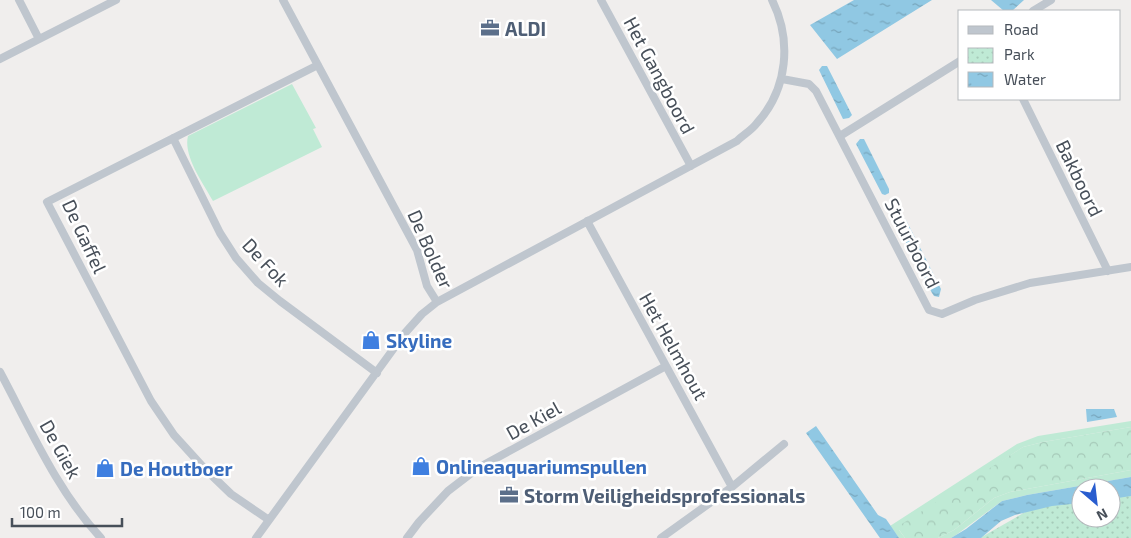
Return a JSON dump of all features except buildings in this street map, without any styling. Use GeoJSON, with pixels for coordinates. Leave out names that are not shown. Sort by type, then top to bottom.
{"type":"FeatureCollection","features":[{"type":"Feature","properties":{"kind":"street"},"geometry":{"type":"LineString","coordinates":[[19,0],[39,39]]}},
{"type":"Feature","properties":{"kind":"street"},"geometry":{"type":"LineString","coordinates":[[0,59],[116,0]]}},
{"type":"Feature","properties":{"kind":"street","name":"De Bolder"},"geometry":{"type":"LineString","coordinates":[[256,538],[405,333],[422,314],[437,302],[427,286],[418,250],[283,0]]}},
{"type":"Feature","properties":{"kind":"street","name":"Het Gangboord"},"geometry":{"type":"LineString","coordinates":[[601,0],[691,166]]}},
{"type":"Feature","properties":{"kind":"street"},"geometry":{"type":"LineString","coordinates":[[437,302],[737,141],[757,124],[772,102],[782,79],[785,56],[783,32],[777,9],[772,0]]}},
{"type":"Feature","properties":{"kind":"street"},"geometry":{"type":"LineString","coordinates":[[1035,10],[1051,0]]}},
{"type":"Feature","properties":{"kind":"street"},"geometry":{"type":"LineString","coordinates":[[840,136],[958,62]]}},
{"type":"Feature","properties":{"kind":"street","name":"De Gaffel"},"geometry":{"type":"LineString","coordinates":[[269,520],[231,494],[174,435],[151,401],[47,202],[318,65]]}},
{"type":"Feature","properties":{"kind":"street","name":"Stuurboord"},"geometry":{"type":"LineString","coordinates":[[782,79],[809,84],[816,90],[929,310],[942,314],[975,300],[1030,283],[1131,267]]}},
{"type":"Feature","properties":{"kind":"street","name":"Bakboord"},"geometry":{"type":"LineString","coordinates":[[1023,100],[1108,271]]}},
{"type":"Feature","properties":{"kind":"street","name":"De Fok"},"geometry":{"type":"LineString","coordinates":[[173,138],[220,233],[236,258],[258,283],[280,301],[377,373]]}},
{"type":"Feature","properties":{"kind":"street","name":"Het Helmhout"},"geometry":{"type":"LineString","coordinates":[[587,221],[732,487]]}},
{"type":"Feature","properties":{"kind":"street","name":"De Kiel"},"geometry":{"type":"LineString","coordinates":[[407,538],[448,491],[478,468],[666,366]]}},
{"type":"Feature","properties":{"kind":"street","name":"De Giek"},"geometry":{"type":"LineString","coordinates":[[0,372],[52,471],[74,505],[101,538]]}},
{"type":"Feature","properties":{"kind":"street"},"geometry":{"type":"LineString","coordinates":[[661,538],[732,487],[784,444]]}},
{"type":"Feature","properties":{"kind":"green space"},"geometry":{"type":"Polygon","coordinates":[[[292,84],[316,128],[313,129],[322,147],[213,201],[191,161],[187,144],[188,136],[292,84]]]}},
{"type":"Feature","properties":{"kind":"green space"},"geometry":{"type":"Polygon","coordinates":[[[1131,421],[1131,427],[1023,447],[899,530],[905,538],[899,538],[890,526],[1017,444],[1038,436],[1131,421]]]}},
{"type":"Feature","properties":{"kind":"green space"},"geometry":{"type":"Polygon","coordinates":[[[1131,427],[1131,470],[1087,478],[1071,478],[1071,481],[1010,492],[994,498],[954,530],[938,538],[905,538],[897,527],[1023,447],[1131,427]]]}},
{"type":"Feature","properties":{"kind":"green space"},"geometry":{"type":"Polygon","coordinates":[[[1131,470],[1131,477],[1121,479],[1087,478],[1131,470]]]}},
{"type":"Feature","properties":{"kind":"green space"},"geometry":{"type":"Polygon","coordinates":[[[1071,481],[1071,487],[1002,501],[951,538],[938,538],[954,530],[994,498],[1010,492],[1071,481]]]}},
{"type":"Feature","properties":{"kind":"green space"},"geometry":{"type":"Polygon","coordinates":[[[1131,492],[1131,538],[980,538],[1034,507],[1071,501],[1071,528],[1121,528],[1121,494],[1131,492]]]}},
{"type":"Feature","properties":{"kind":"water"},"geometry":{"type":"Polygon","coordinates":[[[854,0],[932,0],[837,59],[810,25],[854,0]]]}},
{"type":"Feature","properties":{"kind":"water"},"geometry":{"type":"Polygon","coordinates":[[[991,0],[1024,0],[1013,10],[1003,10],[991,0]]]}},
{"type":"Feature","properties":{"kind":"water"},"geometry":{"type":"Polygon","coordinates":[[[822,66],[827,66],[852,115],[849,118],[843,119],[819,70],[822,66]]]}},
{"type":"Feature","properties":{"kind":"water"},"geometry":{"type":"Polygon","coordinates":[[[860,139],[864,139],[889,189],[889,193],[885,195],[882,194],[856,144],[860,139]]]}},
{"type":"Feature","properties":{"kind":"water"},"geometry":{"type":"Polygon","coordinates":[[[902,218],[906,220],[941,289],[939,297],[934,296],[932,293],[896,223],[902,218]]]}},
{"type":"Feature","properties":{"kind":"water"},"geometry":{"type":"Polygon","coordinates":[[[1086,409],[1114,409],[1117,417],[1087,422],[1086,409]]]}},
{"type":"Feature","properties":{"kind":"water"},"geometry":{"type":"Polygon","coordinates":[[[816,426],[878,515],[886,519],[899,538],[880,538],[806,433],[816,426]]]}},
{"type":"Feature","properties":{"kind":"water"},"geometry":{"type":"Polygon","coordinates":[[[1131,477],[1131,496],[1121,498],[1121,479],[1131,477]]]}},
{"type":"Feature","properties":{"kind":"water"},"geometry":{"type":"Polygon","coordinates":[[[1071,487],[1071,504],[1052,506],[1015,515],[1001,521],[981,538],[951,538],[966,529],[1002,501],[1071,487]]]}},
{"type":"Feature","properties":{"kind":"place","name":"ALDI"},"geometry":{"type":"Point","coordinates":[490,28]}},
{"type":"Feature","properties":{"kind":"place","name":"Skyline"},"geometry":{"type":"Point","coordinates":[371,340]}},
{"type":"Feature","properties":{"kind":"place","name":"Onlineaquariumspullen"},"geometry":{"type":"Point","coordinates":[421,466]}},
{"type":"Feature","properties":{"kind":"place","name":"De Houtboer"},"geometry":{"type":"Point","coordinates":[105,468]}},
{"type":"Feature","properties":{"kind":"place","name":"Storm Veiligheidsprofessionals"},"geometry":{"type":"Point","coordinates":[509,495]}}]}
